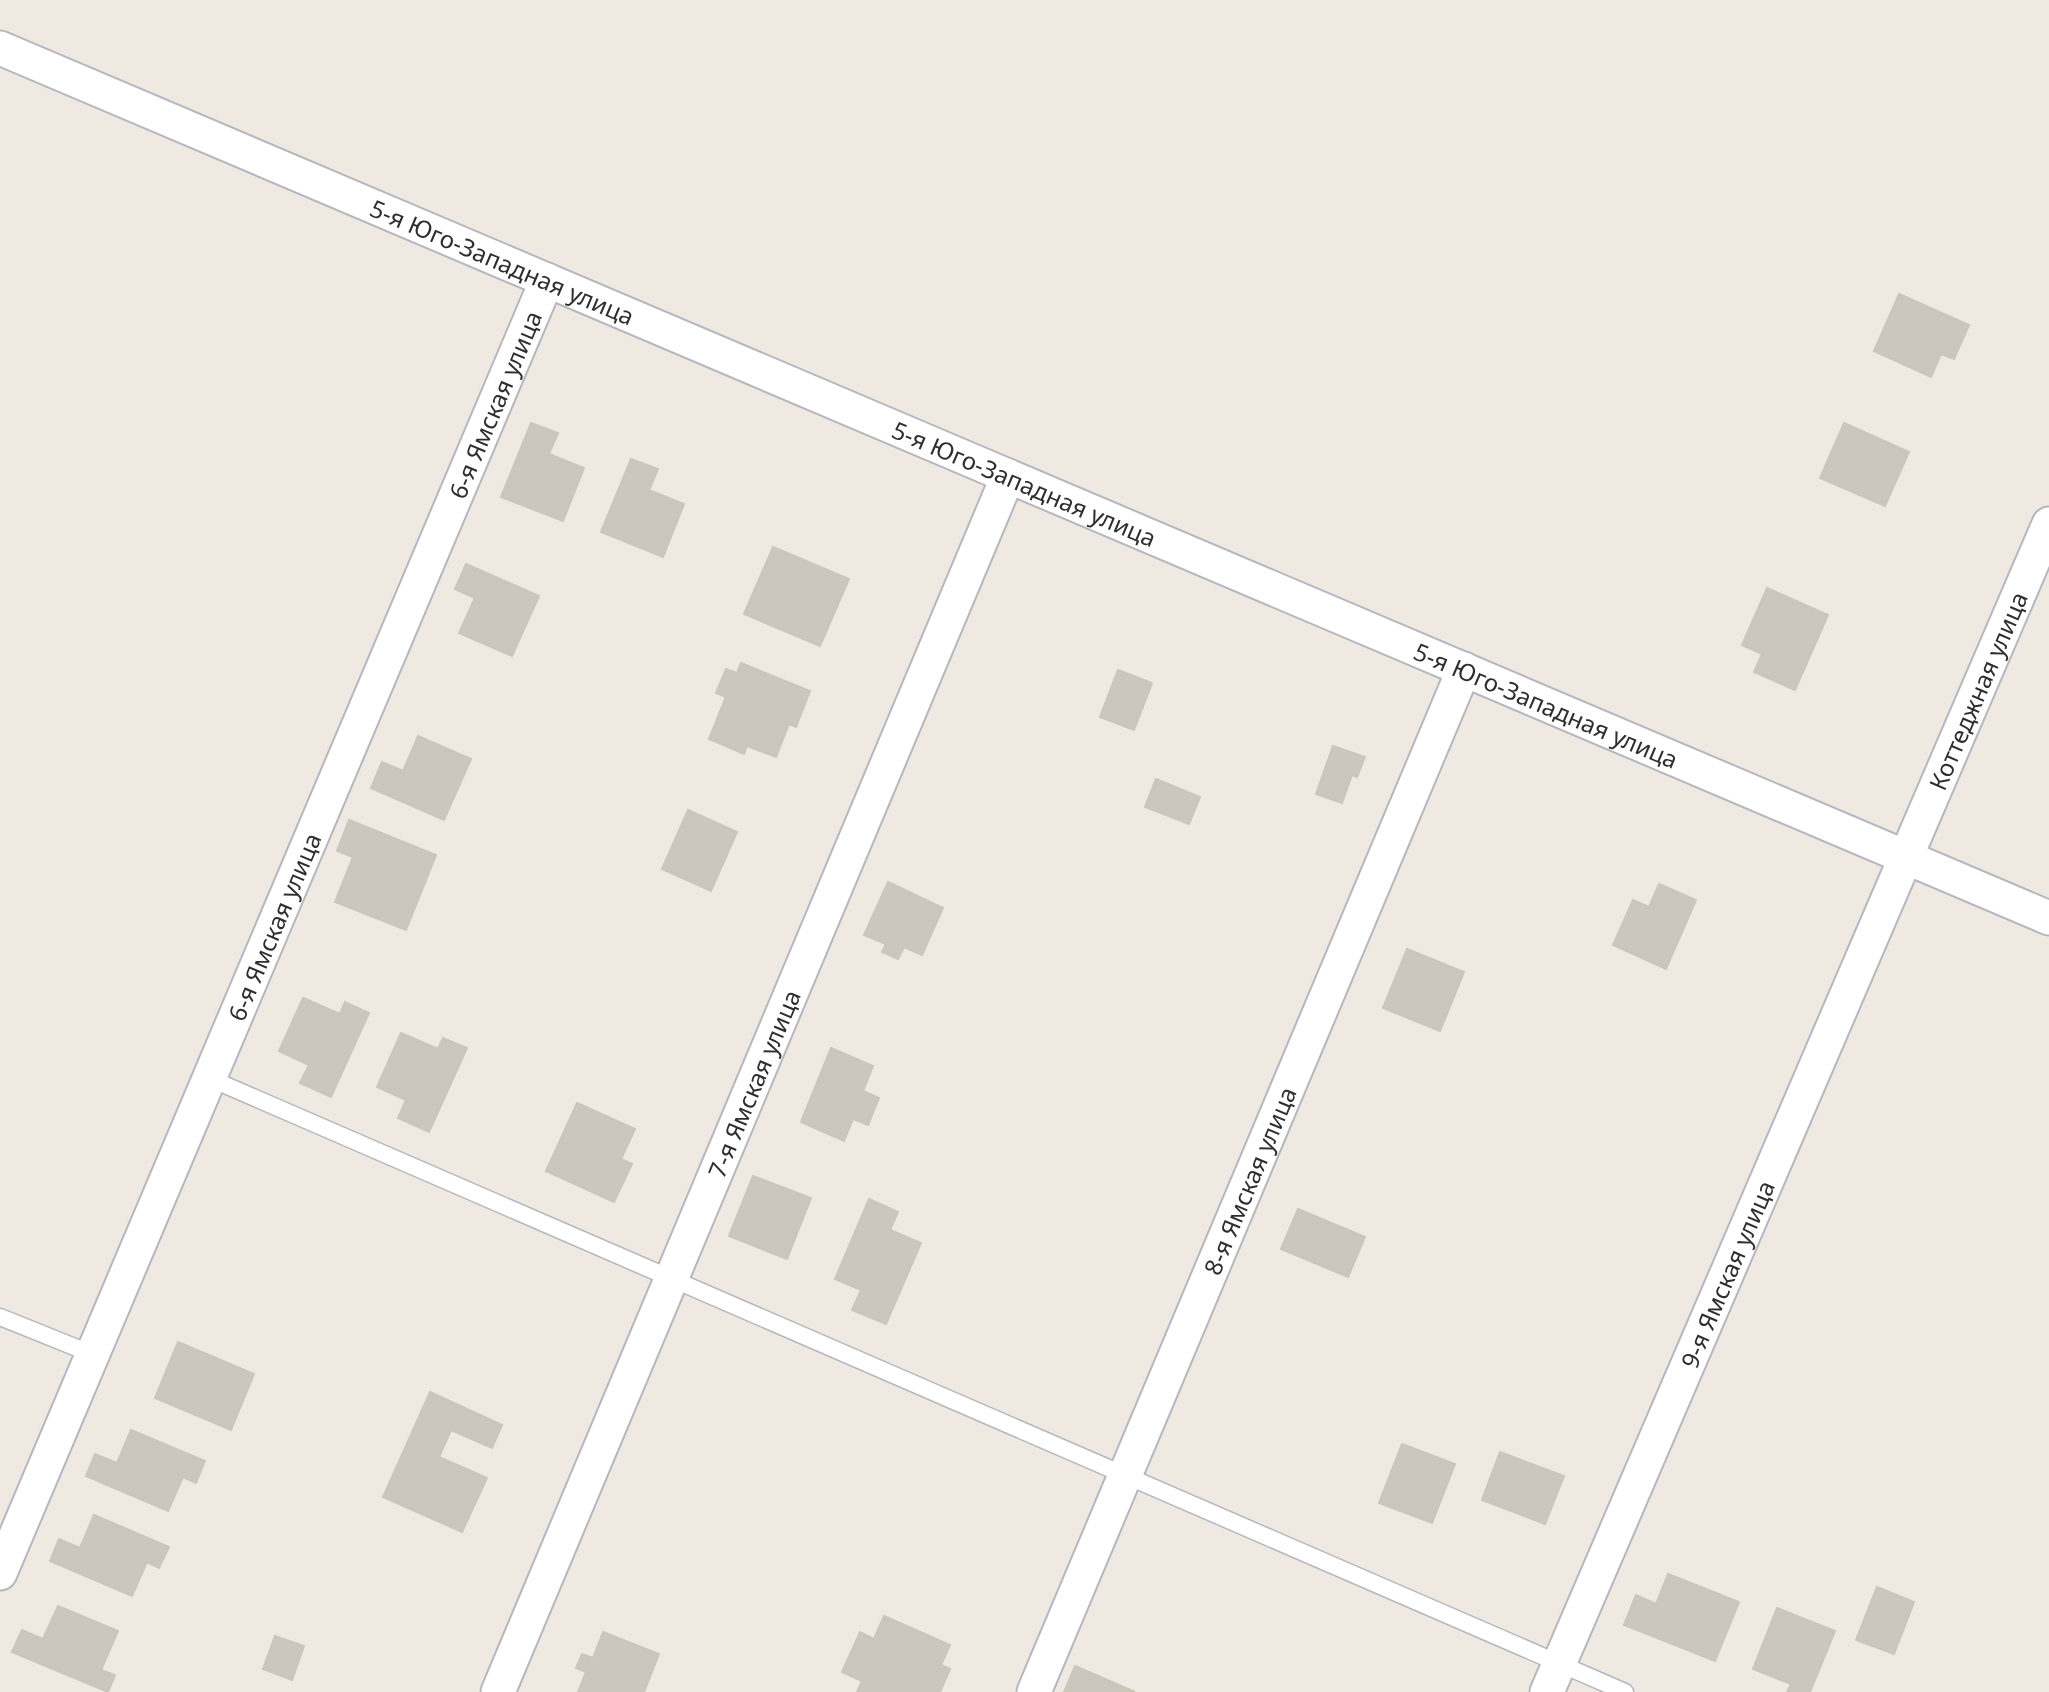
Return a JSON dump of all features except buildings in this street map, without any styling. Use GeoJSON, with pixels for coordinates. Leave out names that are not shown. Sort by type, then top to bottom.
{"type":"FeatureCollection","features":[{"type":"Feature","properties":{"kind":"street","name":"5-я Юго-Западная улица"},"geometry":{"type":"LineString","coordinates":[[0,48],[2049,918]]}},
{"type":"Feature","properties":{"kind":"street","name":"6-я Ямская улица"},"geometry":{"type":"LineString","coordinates":[[0,1573],[547,280]]}},
{"type":"Feature","properties":{"kind":"street","name":"7-я Ямская улица"},"geometry":{"type":"LineString","coordinates":[[498,1692],[1008,475]]}},
{"type":"Feature","properties":{"kind":"street","name":"Коттеджная улица"},"geometry":{"type":"LineString","coordinates":[[1907,858],[2049,524]]}},
{"type":"Feature","properties":{"kind":"street","name":"8-я Ямская улица"},"geometry":{"type":"LineString","coordinates":[[1034,1692],[1464,669]]}},
{"type":"Feature","properties":{"kind":"street","name":"9-я Ямская улица"},"geometry":{"type":"LineString","coordinates":[[1553,1678],[1907,858]]}},
{"type":"Feature","properties":{"kind":"lane"},"geometry":{"type":"LineString","coordinates":[[209,1078],[1124,1475],[1553,1678],[1625,1692]]}},
{"type":"Feature","properties":{"kind":"lane"},"geometry":{"type":"LineString","coordinates":[[0,1317],[92,1354]]}}]}
